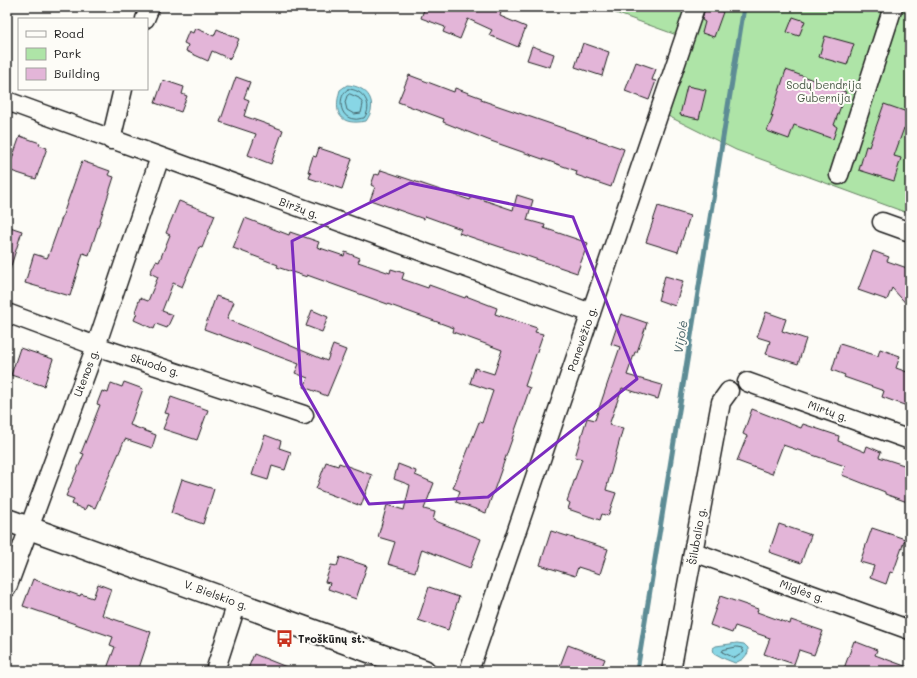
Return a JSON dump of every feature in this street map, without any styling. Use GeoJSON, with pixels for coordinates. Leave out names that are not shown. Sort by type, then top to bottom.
{"type":"FeatureCollection","features":[{"type":"Feature","properties":{"kind":"street"},"geometry":{"type":"LineString","coordinates":[[145,18],[150,7]]}},
{"type":"Feature","properties":{"kind":"street","name":"Panevėžio g."},"geometry":{"type":"LineString","coordinates":[[469,671],[695,7]]}},
{"type":"Feature","properties":{"kind":"street"},"geometry":{"type":"LineString","coordinates":[[839,175],[893,7]]}},
{"type":"Feature","properties":{"kind":"street"},"geometry":{"type":"LineString","coordinates":[[111,140],[123,90]]}},
{"type":"Feature","properties":{"kind":"street","name":"Biržų g."},"geometry":{"type":"LineString","coordinates":[[7,101],[591,313]]}},
{"type":"Feature","properties":{"kind":"street","name":"Utenos g."},"geometry":{"type":"LineString","coordinates":[[7,588],[28,527],[96,346],[160,157]]}},
{"type":"Feature","properties":{"kind":"street"},"geometry":{"type":"LineString","coordinates":[[882,222],[910,232]]}},
{"type":"Feature","properties":{"kind":"street","name":"Skuodo g."},"geometry":{"type":"LineString","coordinates":[[7,313],[96,346],[304,415]]}},
{"type":"Feature","properties":{"kind":"street","name":"Mirtų g."},"geometry":{"type":"LineString","coordinates":[[747,382],[910,440]]}},
{"type":"Feature","properties":{"kind":"street","name":"Šilubalio g."},"geometry":{"type":"LineString","coordinates":[[671,671],[725,396]]}},
{"type":"Feature","properties":{"kind":"street","name":"V. Bielskio g."},"geometry":{"type":"LineString","coordinates":[[7,520],[424,671]]}},
{"type":"Feature","properties":{"kind":"street","name":"Miglės g."},"geometry":{"type":"LineString","coordinates":[[694,552],[910,630]]}},
{"type":"Feature","properties":{"kind":"street"},"geometry":{"type":"LineString","coordinates":[[215,671],[238,603]]}},
{"type":"Feature","properties":{"kind":"highlighted area"},"geometry":{"type":"Polygon","coordinates":[[[410,183],[573,217],[637,379],[488,497],[369,504],[301,384],[292,241],[410,183]]]}},
{"type":"Feature","properties":{"kind":"green space","name":"Sodų bendrija Gubernija"},"geometry":{"type":"Polygon","coordinates":[[[599,7],[910,7],[910,214],[736,150],[660,112],[685,38],[599,7]]]}},
{"type":"Feature","properties":{"kind":"water"},"geometry":{"type":"Polygon","coordinates":[[[347,85],[361,89],[366,92],[369,97],[371,108],[370,114],[366,121],[350,122],[345,120],[338,112],[337,106],[340,90],[347,85]]]}},
{"type":"Feature","properties":{"kind":"water"},"geometry":{"type":"Polygon","coordinates":[[[737,643],[744,644],[748,648],[748,653],[743,659],[735,663],[714,653],[713,648],[716,646],[737,643]]]}},
{"type":"Feature","properties":{"kind":"building"},"geometry":{"type":"Polygon","coordinates":[[[425,7],[490,7],[501,12],[500,16],[526,27],[518,47],[489,35],[492,30],[468,19],[460,39],[443,32],[445,27],[421,18],[425,7]]]}},
{"type":"Feature","properties":{"kind":"building"},"geometry":{"type":"Polygon","coordinates":[[[705,7],[723,12],[714,37],[702,33],[705,22],[702,20],[705,7]]]}},
{"type":"Feature","properties":{"kind":"building"},"geometry":{"type":"Polygon","coordinates":[[[793,17],[805,21],[799,36],[787,32],[793,17]]]}},
{"type":"Feature","properties":{"kind":"building"},"geometry":{"type":"Polygon","coordinates":[[[195,28],[214,36],[217,29],[239,39],[230,59],[212,51],[208,61],[186,51],[188,45],[184,43],[189,31],[193,33],[195,28]]]}},
{"type":"Feature","properties":{"kind":"building"},"geometry":{"type":"Polygon","coordinates":[[[825,36],[854,44],[847,65],[819,57],[825,36]]]}},
{"type":"Feature","properties":{"kind":"building"},"geometry":{"type":"Polygon","coordinates":[[[583,43],[609,52],[602,76],[575,67],[583,43]]]}},
{"type":"Feature","properties":{"kind":"building"},"geometry":{"type":"Polygon","coordinates":[[[532,46],[554,54],[550,67],[527,60],[532,46]]]}},
{"type":"Feature","properties":{"kind":"building"},"geometry":{"type":"Polygon","coordinates":[[[636,62],[656,69],[652,80],[656,81],[649,100],[625,91],[636,62]]]}},
{"type":"Feature","properties":{"kind":"building"},"geometry":{"type":"Polygon","coordinates":[[[786,70],[846,92],[834,125],[837,127],[833,139],[794,125],[789,139],[767,131],[773,116],[771,116],[786,70]]]}},
{"type":"Feature","properties":{"kind":"building"},"geometry":{"type":"Polygon","coordinates":[[[409,75],[454,92],[455,88],[482,98],[481,100],[624,149],[611,187],[576,175],[577,171],[488,140],[443,122],[444,119],[398,102],[409,75]]]}},
{"type":"Feature","properties":{"kind":"building"},"geometry":{"type":"Polygon","coordinates":[[[236,77],[250,82],[244,98],[249,100],[244,116],[283,130],[271,164],[248,155],[256,134],[220,122],[236,77]]]}},
{"type":"Feature","properties":{"kind":"building"},"geometry":{"type":"Polygon","coordinates":[[[163,80],[184,87],[182,94],[187,96],[181,112],[155,103],[163,80]]]}},
{"type":"Feature","properties":{"kind":"building"},"geometry":{"type":"Polygon","coordinates":[[[687,86],[706,90],[699,119],[680,115],[687,86]]]}},
{"type":"Feature","properties":{"kind":"building"},"geometry":{"type":"Polygon","coordinates":[[[884,104],[910,113],[910,130],[904,128],[894,156],[901,158],[894,181],[859,170],[866,146],[869,147],[884,104]]]}},
{"type":"Feature","properties":{"kind":"building"},"geometry":{"type":"Polygon","coordinates":[[[20,136],[40,143],[39,145],[47,148],[36,179],[8,170],[20,136]]]}},
{"type":"Feature","properties":{"kind":"building"},"geometry":{"type":"Polygon","coordinates":[[[319,148],[352,159],[342,189],[309,178],[311,173],[308,172],[313,156],[316,157],[319,148]]]}},
{"type":"Feature","properties":{"kind":"building"},"geometry":{"type":"Polygon","coordinates":[[[82,161],[110,171],[108,175],[114,177],[89,255],[83,253],[70,296],[25,283],[34,254],[47,258],[49,254],[82,161]]]}},
{"type":"Feature","properties":{"kind":"building"},"geometry":{"type":"Polygon","coordinates":[[[381,170],[470,200],[472,196],[513,210],[517,195],[533,200],[527,220],[545,225],[544,228],[588,243],[577,273],[459,233],[461,229],[425,216],[424,219],[370,200],[375,187],[371,185],[375,174],[379,175],[381,170]]]}},
{"type":"Feature","properties":{"kind":"building"},"geometry":{"type":"Polygon","coordinates":[[[179,201],[215,215],[202,248],[199,247],[182,287],[173,283],[162,311],[173,315],[167,328],[156,324],[154,329],[134,320],[137,313],[135,312],[140,298],[148,301],[158,277],[150,273],[156,261],[159,262],[170,235],[166,233],[179,201]]]}},
{"type":"Feature","properties":{"kind":"building"},"geometry":{"type":"Polygon","coordinates":[[[658,206],[690,216],[678,252],[646,242],[658,206]]]}},
{"type":"Feature","properties":{"kind":"building"},"geometry":{"type":"Polygon","coordinates":[[[245,218],[289,235],[290,232],[319,242],[317,247],[344,256],[345,252],[360,258],[358,262],[390,273],[391,269],[404,273],[402,279],[428,288],[429,285],[465,298],[466,296],[497,308],[495,314],[537,328],[535,332],[543,334],[525,386],[530,388],[486,513],[456,502],[460,491],[453,488],[479,422],[482,423],[493,391],[470,383],[475,368],[494,374],[502,350],[453,332],[454,328],[307,275],[307,277],[277,267],[278,265],[233,248],[245,218]]]}},
{"type":"Feature","properties":{"kind":"building"},"geometry":{"type":"Polygon","coordinates":[[[7,226],[22,231],[10,269],[7,269],[7,226]]]}},
{"type":"Feature","properties":{"kind":"building"},"geometry":{"type":"Polygon","coordinates":[[[873,251],[889,257],[887,261],[910,269],[910,308],[892,288],[887,300],[858,290],[873,251]]]}},
{"type":"Feature","properties":{"kind":"building"},"geometry":{"type":"Polygon","coordinates":[[[665,276],[683,281],[675,306],[658,300],[665,276]]]}},
{"type":"Feature","properties":{"kind":"building"},"geometry":{"type":"Polygon","coordinates":[[[216,296],[234,302],[227,319],[327,361],[333,345],[346,350],[327,396],[304,387],[308,378],[295,373],[299,364],[204,329],[216,296]]]}},
{"type":"Feature","properties":{"kind":"building"},"geometry":{"type":"Polygon","coordinates":[[[312,310],[328,317],[322,332],[306,326],[312,310]]]}},
{"type":"Feature","properties":{"kind":"building"},"geometry":{"type":"Polygon","coordinates":[[[766,312],[786,319],[782,331],[806,339],[798,364],[766,354],[770,341],[757,337],[766,312]]]}},
{"type":"Feature","properties":{"kind":"building"},"geometry":{"type":"Polygon","coordinates":[[[621,314],[647,323],[627,375],[662,385],[658,399],[622,388],[609,425],[623,428],[606,490],[616,493],[608,516],[602,514],[600,520],[568,509],[570,503],[567,501],[582,459],[575,457],[587,418],[595,420],[620,347],[611,344],[621,314]]]}},
{"type":"Feature","properties":{"kind":"building"},"geometry":{"type":"Polygon","coordinates":[[[840,344],[878,356],[880,349],[900,356],[896,368],[910,373],[910,398],[907,406],[882,397],[884,391],[844,377],[845,375],[832,370],[840,344]]]}},
{"type":"Feature","properties":{"kind":"building"},"geometry":{"type":"Polygon","coordinates":[[[20,348],[53,359],[44,386],[11,375],[20,348]]]}},
{"type":"Feature","properties":{"kind":"building"},"geometry":{"type":"Polygon","coordinates":[[[124,382],[143,389],[130,425],[156,435],[152,448],[125,439],[95,508],[87,505],[85,510],[72,504],[74,499],[66,496],[84,454],[81,453],[100,405],[97,404],[102,391],[108,393],[111,383],[122,387],[124,382]]]}},
{"type":"Feature","properties":{"kind":"building"},"geometry":{"type":"Polygon","coordinates":[[[171,397],[208,410],[197,440],[163,429],[169,414],[165,413],[171,397]]]}},
{"type":"Feature","properties":{"kind":"building"},"geometry":{"type":"Polygon","coordinates":[[[752,409],[801,428],[803,424],[839,436],[838,441],[865,452],[867,446],[881,452],[879,457],[910,467],[910,503],[842,475],[845,466],[783,445],[772,474],[737,461],[747,436],[743,434],[752,409]]]}},
{"type":"Feature","properties":{"kind":"building"},"geometry":{"type":"Polygon","coordinates":[[[265,435],[281,441],[279,448],[291,452],[285,470],[272,466],[268,480],[252,475],[265,435]]]}},
{"type":"Feature","properties":{"kind":"building"},"geometry":{"type":"Polygon","coordinates":[[[326,462],[338,466],[339,463],[372,475],[361,506],[316,489],[326,462]]]}},
{"type":"Feature","properties":{"kind":"building"},"geometry":{"type":"Polygon","coordinates":[[[398,464],[416,471],[415,475],[434,483],[424,509],[435,512],[433,520],[481,539],[470,568],[422,549],[415,572],[388,564],[395,542],[378,537],[387,505],[404,510],[410,485],[394,479],[398,464]]]}},
{"type":"Feature","properties":{"kind":"building"},"geometry":{"type":"Polygon","coordinates":[[[182,479],[214,489],[203,524],[171,513],[182,479]]]}},
{"type":"Feature","properties":{"kind":"building"},"geometry":{"type":"Polygon","coordinates":[[[779,524],[811,535],[801,563],[769,552],[779,524]]]}},
{"type":"Feature","properties":{"kind":"building"},"geometry":{"type":"Polygon","coordinates":[[[872,528],[905,539],[893,573],[890,572],[886,584],[870,578],[874,566],[860,562],[872,528]]]}},
{"type":"Feature","properties":{"kind":"building"},"geometry":{"type":"Polygon","coordinates":[[[551,531],[608,549],[600,574],[578,567],[575,576],[540,565],[551,531]]]}},
{"type":"Feature","properties":{"kind":"building"},"geometry":{"type":"Polygon","coordinates":[[[340,557],[367,566],[356,599],[328,589],[330,583],[325,582],[331,565],[337,566],[340,557]]]}},
{"type":"Feature","properties":{"kind":"building"},"geometry":{"type":"Polygon","coordinates":[[[33,579],[80,596],[81,594],[93,598],[98,584],[111,589],[102,615],[151,632],[138,671],[106,671],[115,647],[110,645],[113,637],[23,606],[33,579]]]}},
{"type":"Feature","properties":{"kind":"building"},"geometry":{"type":"Polygon","coordinates":[[[429,587],[459,597],[448,630],[418,620],[429,587]]]}},
{"type":"Feature","properties":{"kind":"building"},"geometry":{"type":"Polygon","coordinates":[[[720,596],[758,609],[757,612],[790,624],[791,620],[823,631],[814,655],[799,650],[794,664],[764,654],[770,638],[735,626],[732,633],[710,625],[720,596]]]}},
{"type":"Feature","properties":{"kind":"building"},"geometry":{"type":"Polygon","coordinates":[[[854,641],[877,650],[875,655],[910,668],[910,671],[843,671],[854,641]]]}},
{"type":"Feature","properties":{"kind":"building"},"geometry":{"type":"Polygon","coordinates":[[[568,645],[605,659],[600,671],[558,671],[568,645]]]}},
{"type":"Feature","properties":{"kind":"building"},"geometry":{"type":"Polygon","coordinates":[[[254,654],[294,670],[294,671],[247,671],[254,654]]]}},
{"type":"Feature","properties":{"kind":"waterway","name":"Vijolė"},"geometry":{"type":"LineString","coordinates":[[637,671],[744,7]]}},
{"type":"Feature","properties":{"kind":"place","name":"Troškūnų st."},"geometry":{"type":"Point","coordinates":[285,639]}}]}
